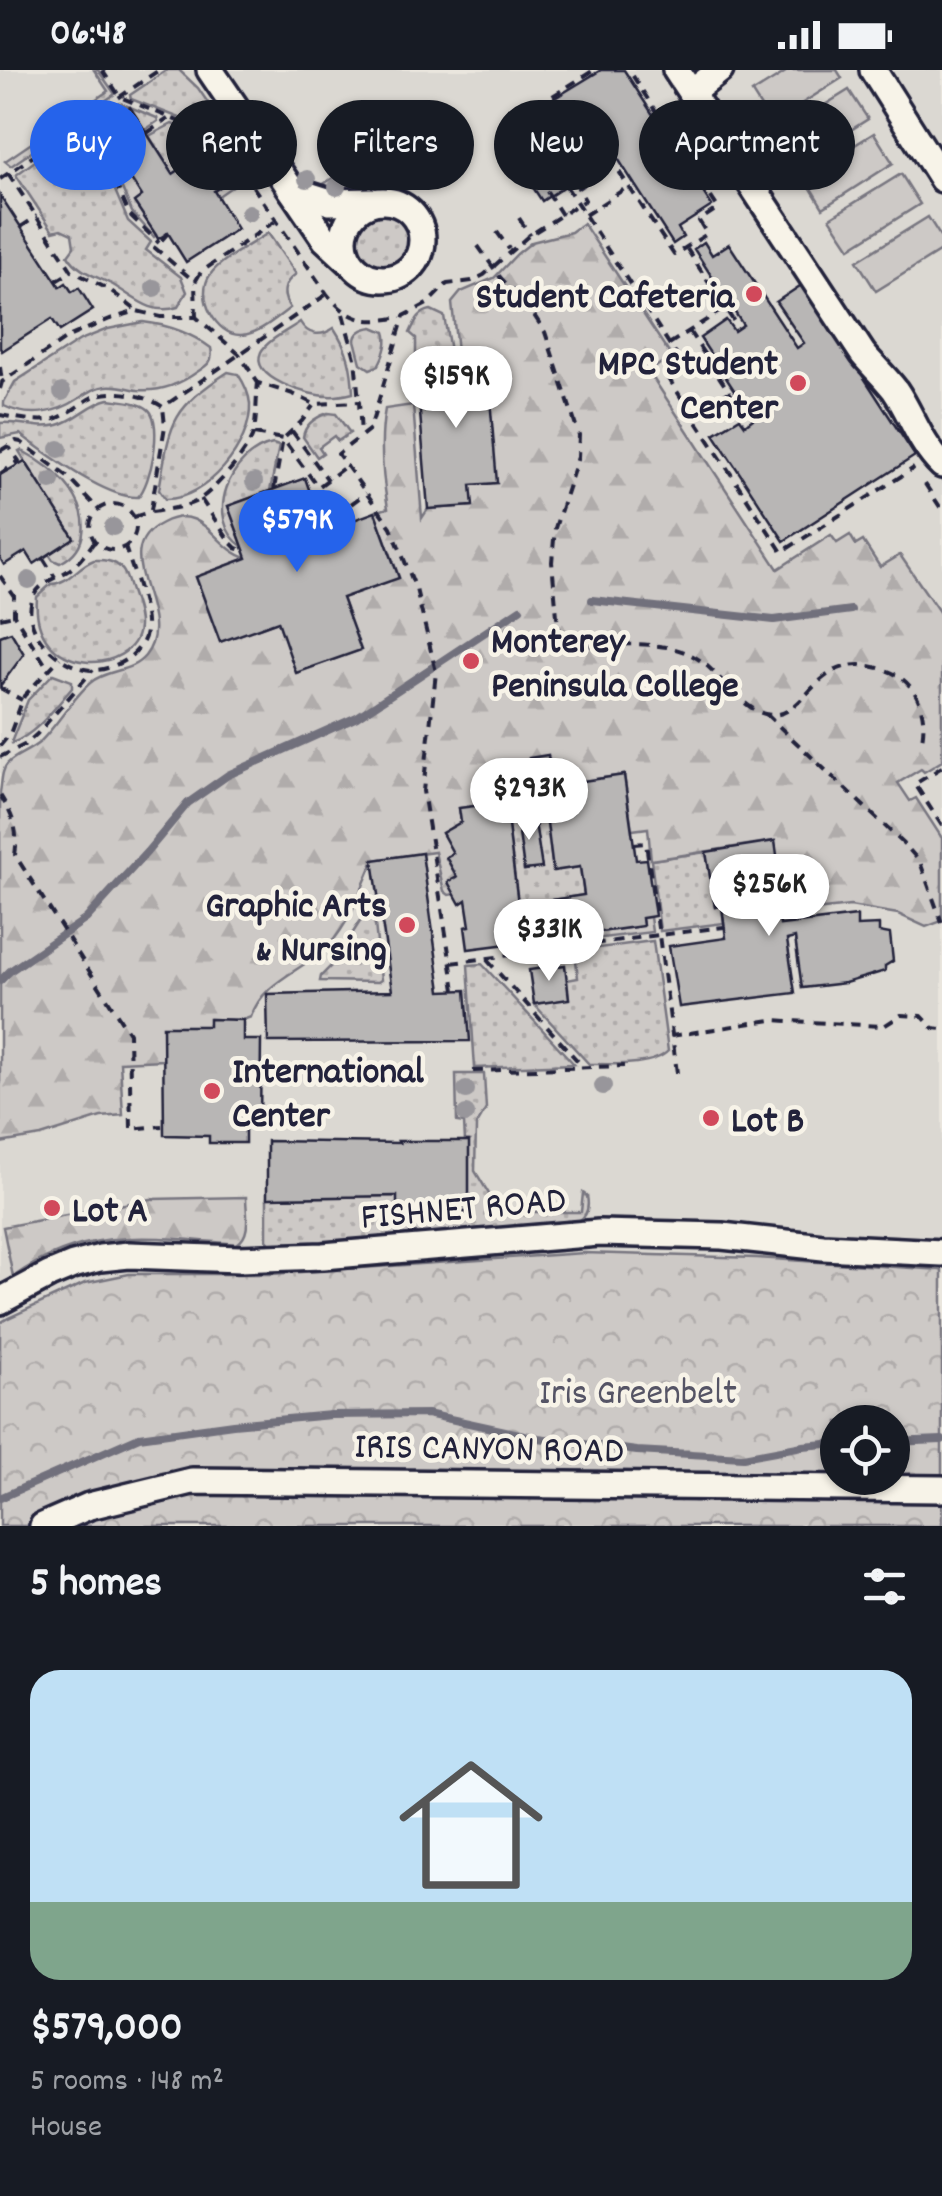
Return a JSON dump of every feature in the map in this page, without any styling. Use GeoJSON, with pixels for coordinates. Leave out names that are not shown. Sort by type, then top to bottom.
{"type":"FeatureCollection","features":[{"type":"Feature","properties":{"kind":"street"},"geometry":{"type":"LineString","coordinates":[[210,70],[230,100]]}},
{"type":"Feature","properties":{"kind":"street"},"geometry":{"type":"LineString","coordinates":[[676,70],[862,354],[893,388],[909,413],[933,474]]}},
{"type":"Feature","properties":{"kind":"street"},"geometry":{"type":"LineString","coordinates":[[692,94],[720,70]]}},
{"type":"Feature","properties":{"kind":"street"},"geometry":{"type":"LineString","coordinates":[[873,70],[942,180]]}},
{"type":"Feature","properties":{"kind":"street"},"geometry":{"type":"LineString","coordinates":[[292,190],[330,202],[398,203],[409,210],[422,232],[419,257],[402,275],[389,279],[364,274],[325,238],[292,190]]}},
{"type":"Feature","properties":{"kind":"street"},"geometry":{"type":"LineString","coordinates":[[354,266],[347,255],[345,229],[360,208],[372,202]]}},
{"type":"Feature","properties":{"kind":"street","name":"FISHNET ROAD"},"geometry":{"type":"LineString","coordinates":[[0,1302],[73,1266],[130,1255],[239,1259],[323,1256],[599,1233],[722,1236],[823,1247],[942,1253]]}},
{"type":"Feature","properties":{"kind":"street","name":"IRIS CANYON ROAD"},"geometry":{"type":"LineString","coordinates":[[43,1526],[88,1506],[192,1481],[942,1488]]}},
{"type":"Feature","properties":{"kind":"path"},"geometry":{"type":"LineString","coordinates":[[102,70],[120,98],[166,117]]}},
{"type":"Feature","properties":{"kind":"path"},"geometry":{"type":"LineString","coordinates":[[117,100],[158,70]]}},
{"type":"Feature","properties":{"kind":"path"},"geometry":{"type":"LineString","coordinates":[[562,215],[505,126],[594,70]]}},
{"type":"Feature","properties":{"kind":"path"},"geometry":{"type":"LineString","coordinates":[[342,312],[370,321],[404,316],[427,304],[448,284],[472,282],[510,250],[585,200],[578,188],[614,164],[674,255],[707,234],[699,221],[718,208],[630,70]]}},
{"type":"Feature","properties":{"kind":"path"},"geometry":{"type":"LineString","coordinates":[[147,133],[166,120]]}},
{"type":"Feature","properties":{"kind":"path"},"geometry":{"type":"LineString","coordinates":[[0,178],[30,158]]}},
{"type":"Feature","properties":{"kind":"path"},"geometry":{"type":"LineString","coordinates":[[8,173],[72,271],[110,290],[137,312]]}},
{"type":"Feature","properties":{"kind":"path"},"geometry":{"type":"LineString","coordinates":[[585,215],[629,186]]}},
{"type":"Feature","properties":{"kind":"path"},"geometry":{"type":"LineString","coordinates":[[119,190],[129,214],[159,243]]}},
{"type":"Feature","properties":{"kind":"path"},"geometry":{"type":"LineString","coordinates":[[256,190],[342,312],[355,358],[361,437]]}},
{"type":"Feature","properties":{"kind":"path"},"geometry":{"type":"LineString","coordinates":[[569,190],[681,362],[664,373],[782,552],[914,468]]}},
{"type":"Feature","properties":{"kind":"path"},"geometry":{"type":"LineString","coordinates":[[21,226],[36,216]]}},
{"type":"Feature","properties":{"kind":"path"},"geometry":{"type":"LineString","coordinates":[[519,218],[530,236]]}},
{"type":"Feature","properties":{"kind":"path"},"geometry":{"type":"LineString","coordinates":[[196,317],[195,282],[201,272],[277,220]]}},
{"type":"Feature","properties":{"kind":"path"},"geometry":{"type":"LineString","coordinates":[[498,232],[510,250]]}},
{"type":"Feature","properties":{"kind":"path"},"geometry":{"type":"LineString","coordinates":[[168,234],[154,248],[195,282]]}},
{"type":"Feature","properties":{"kind":"path"},"geometry":{"type":"LineString","coordinates":[[478,246],[545,332],[579,435],[578,457],[552,544],[561,636],[573,645],[647,645],[686,652],[760,714],[780,714],[832,671],[856,664],[889,671],[916,694],[924,722],[921,744]]}},
{"type":"Feature","properties":{"kind":"path"},"geometry":{"type":"LineString","coordinates":[[686,248],[738,328]]}},
{"type":"Feature","properties":{"kind":"path"},"geometry":{"type":"LineString","coordinates":[[56,281],[72,271]]}},
{"type":"Feature","properties":{"kind":"path"},"geometry":{"type":"LineString","coordinates":[[163,407],[328,294]]}},
{"type":"Feature","properties":{"kind":"path"},"geometry":{"type":"LineString","coordinates":[[669,344],[725,308]]}},
{"type":"Feature","properties":{"kind":"path"},"geometry":{"type":"LineString","coordinates":[[2,382],[68,337],[137,312],[196,317],[238,354],[258,383],[314,404],[359,402]]}},
{"type":"Feature","properties":{"kind":"path"},"geometry":{"type":"LineString","coordinates":[[404,316],[370,429],[338,454],[391,527],[416,590],[436,672],[423,791],[455,990]]}},
{"type":"Feature","properties":{"kind":"path"},"geometry":{"type":"LineString","coordinates":[[689,331],[749,422]]}},
{"type":"Feature","properties":{"kind":"path"},"geometry":{"type":"LineString","coordinates":[[0,367],[0,389]]}},
{"type":"Feature","properties":{"kind":"path"},"geometry":{"type":"LineString","coordinates":[[134,517],[151,510],[185,506],[213,490],[254,434],[258,383]]}},
{"type":"Feature","properties":{"kind":"path"},"geometry":{"type":"LineString","coordinates":[[692,416],[729,392]]}},
{"type":"Feature","properties":{"kind":"path"},"geometry":{"type":"LineString","coordinates":[[0,415],[54,419],[93,396],[107,393],[151,399],[163,407]]}},
{"type":"Feature","properties":{"kind":"path"},"geometry":{"type":"LineString","coordinates":[[274,489],[283,439],[314,404]]}},
{"type":"Feature","properties":{"kind":"path"},"geometry":{"type":"LineString","coordinates":[[151,510],[165,426],[163,407]]}},
{"type":"Feature","properties":{"kind":"path"},"geometry":{"type":"LineString","coordinates":[[292,431],[328,480]]}},
{"type":"Feature","properties":{"kind":"path"},"geometry":{"type":"LineString","coordinates":[[254,434],[283,439],[338,514]]}},
{"type":"Feature","properties":{"kind":"path"},"geometry":{"type":"LineString","coordinates":[[0,451],[16,441],[26,444],[68,478],[98,510]]}},
{"type":"Feature","properties":{"kind":"path"},"geometry":{"type":"LineString","coordinates":[[0,474],[19,461],[8,446]]}},
{"type":"Feature","properties":{"kind":"path"},"geometry":{"type":"LineString","coordinates":[[318,488],[346,466]]}},
{"type":"Feature","properties":{"kind":"path"},"geometry":{"type":"LineString","coordinates":[[933,474],[942,510]]}},
{"type":"Feature","properties":{"kind":"path"},"geometry":{"type":"LineString","coordinates":[[322,526],[366,493]]}},
{"type":"Feature","properties":{"kind":"path"},"geometry":{"type":"LineString","coordinates":[[201,498],[230,542],[245,552]]}},
{"type":"Feature","properties":{"kind":"path"},"geometry":{"type":"LineString","coordinates":[[110,504],[124,506],[134,517],[134,538],[116,550],[108,550],[94,541],[90,526],[98,510],[110,504]]}},
{"type":"Feature","properties":{"kind":"path"},"geometry":{"type":"LineString","coordinates":[[94,541],[79,562],[40,586],[30,608],[36,631],[53,653],[80,668],[106,668],[134,654],[143,643],[144,612],[125,546]]}},
{"type":"Feature","properties":{"kind":"path"},"geometry":{"type":"LineString","coordinates":[[43,558],[55,577]]}},
{"type":"Feature","properties":{"kind":"path"},"geometry":{"type":"LineString","coordinates":[[0,576],[14,596],[14,616],[48,670]]}},
{"type":"Feature","properties":{"kind":"path"},"geometry":{"type":"LineString","coordinates":[[0,618],[14,616]]}},
{"type":"Feature","properties":{"kind":"path"},"geometry":{"type":"LineString","coordinates":[[19,645],[29,639]]}},
{"type":"Feature","properties":{"kind":"path"},"geometry":{"type":"LineString","coordinates":[[0,746],[10,734],[22,700],[60,658]]}},
{"type":"Feature","properties":{"kind":"path"},"geometry":{"type":"LineString","coordinates":[[0,757],[37,734],[93,670]]}},
{"type":"Feature","properties":{"kind":"path"},"geometry":{"type":"LineString","coordinates":[[0,688],[22,700]]}},
{"type":"Feature","properties":{"kind":"path"},"geometry":{"type":"LineString","coordinates":[[766,714],[905,844],[920,862],[942,923]]}},
{"type":"Feature","properties":{"kind":"path"},"geometry":{"type":"LineString","coordinates":[[942,766],[916,784],[942,826]]}},
{"type":"Feature","properties":{"kind":"path"},"geometry":{"type":"LineString","coordinates":[[0,795],[15,820],[15,856],[129,1033],[131,1129],[162,1126]]}},
{"type":"Feature","properties":{"kind":"path"},"geometry":{"type":"LineString","coordinates":[[634,844],[646,843],[677,1073]]}},
{"type":"Feature","properties":{"kind":"path"},"geometry":{"type":"LineString","coordinates":[[451,963],[724,926]]}},
{"type":"Feature","properties":{"kind":"path"},"geometry":{"type":"LineString","coordinates":[[485,958],[584,1068]]}},
{"type":"Feature","properties":{"kind":"path"},"geometry":{"type":"LineString","coordinates":[[671,1036],[771,1020],[884,1026],[901,1015],[922,1016],[933,1028],[942,1029]]}},
{"type":"Feature","properties":{"kind":"path"},"geometry":{"type":"LineString","coordinates":[[473,1071],[624,1066]]}},
{"type":"Feature","properties":{"kind":"shaded area","name":"Monterey Peninsula College"},"geometry":{"type":"Polygon","coordinates":[[[0,70],[942,70],[942,1270],[757,1258],[584,1253],[271,1274],[129,1274],[85,1283],[0,1323],[0,70]]]}},
{"type":"Feature","properties":{"kind":"green space"},"geometry":{"type":"Polygon","coordinates":[[[94,70],[98,70],[115,94],[106,100],[95,100],[108,91],[94,70]]]}},
{"type":"Feature","properties":{"kind":"green space"},"geometry":{"type":"Polygon","coordinates":[[[167,70],[179,70],[206,100],[166,100],[166,113],[146,105],[146,100],[131,99],[130,95],[167,70]]]}},
{"type":"Feature","properties":{"kind":"green space"},"geometry":{"type":"Polygon","coordinates":[[[789,70],[837,70],[842,78],[807,100],[756,100],[752,93],[789,70]]]}},
{"type":"Feature","properties":{"kind":"green space"},"geometry":{"type":"Polygon","coordinates":[[[849,90],[868,119],[855,127],[855,100],[833,100],[849,90]]]}},
{"type":"Feature","properties":{"kind":"green space"},"geometry":{"type":"Polygon","coordinates":[[[146,114],[158,121],[146,129],[146,114]]]}},
{"type":"Feature","properties":{"kind":"green space"},"geometry":{"type":"Polygon","coordinates":[[[166,127],[166,163],[149,136],[166,127]]]}},
{"type":"Feature","properties":{"kind":"green space"},"geometry":{"type":"Polygon","coordinates":[[[874,133],[893,163],[855,187],[855,145],[874,133]]]}},
{"type":"Feature","properties":{"kind":"green space"},"geometry":{"type":"Polygon","coordinates":[[[30,144],[30,153],[11,166],[5,161],[30,144]]]}},
{"type":"Feature","properties":{"kind":"green space"},"geometry":{"type":"Polygon","coordinates":[[[30,165],[30,190],[115,190],[128,221],[151,242],[146,250],[181,277],[187,292],[178,307],[159,309],[143,304],[82,270],[68,255],[74,247],[72,234],[61,229],[53,231],[16,175],[30,165]]]}},
{"type":"Feature","properties":{"kind":"green space"},"geometry":{"type":"Polygon","coordinates":[[[307,172],[317,184],[317,190],[301,180],[307,172]]]}},
{"type":"Feature","properties":{"kind":"green space"},"geometry":{"type":"Polygon","coordinates":[[[901,174],[920,204],[850,248],[830,218],[901,174]]]}},
{"type":"Feature","properties":{"kind":"green space"},"geometry":{"type":"Polygon","coordinates":[[[123,190],[141,190],[142,196],[135,202],[154,237],[132,212],[123,190]]]}},
{"type":"Feature","properties":{"kind":"green space"},"geometry":{"type":"Polygon","coordinates":[[[317,190],[350,190],[335,194],[317,190]]]}},
{"type":"Feature","properties":{"kind":"green space"},"geometry":{"type":"Polygon","coordinates":[[[812,190],[851,190],[823,208],[812,190]]]}},
{"type":"Feature","properties":{"kind":"green space"},"geometry":{"type":"Polygon","coordinates":[[[382,213],[401,221],[409,240],[401,259],[382,267],[363,259],[355,240],[363,221],[382,213]]]}},
{"type":"Feature","properties":{"kind":"green space"},"geometry":{"type":"Polygon","coordinates":[[[928,217],[942,239],[942,250],[876,291],[857,261],[928,217]]]}},
{"type":"Feature","properties":{"kind":"green space"},"geometry":{"type":"Polygon","coordinates":[[[583,223],[671,356],[649,372],[778,569],[831,535],[837,543],[850,535],[856,545],[863,541],[880,567],[900,555],[942,616],[942,761],[898,783],[910,801],[916,798],[942,838],[942,921],[926,927],[898,914],[850,906],[779,914],[774,841],[651,860],[648,828],[632,830],[624,775],[569,783],[571,802],[506,810],[504,802],[459,808],[461,822],[442,833],[453,853],[446,858],[457,877],[455,894],[444,891],[435,852],[374,860],[344,925],[330,944],[274,985],[251,1017],[210,1019],[209,1026],[164,1060],[120,1062],[123,1115],[0,1143],[3,773],[11,760],[40,742],[90,683],[145,656],[153,639],[154,622],[140,567],[140,550],[146,535],[162,523],[189,518],[247,558],[196,577],[220,642],[278,621],[297,673],[360,650],[342,598],[399,577],[375,512],[388,508],[382,458],[385,409],[413,405],[422,518],[428,509],[472,506],[471,485],[497,482],[458,362],[452,303],[461,292],[494,278],[532,242],[571,232],[583,223]]]}},
{"type":"Feature","properties":{"kind":"green space"},"geometry":{"type":"Polygon","coordinates":[[[268,233],[296,274],[285,290],[290,308],[254,332],[232,334],[210,313],[206,284],[221,264],[268,233]]]}},
{"type":"Feature","properties":{"kind":"green space"},"geometry":{"type":"Polygon","coordinates":[[[431,310],[444,316],[451,357],[416,360],[416,338],[410,333],[420,316],[431,310]]]}},
{"type":"Feature","properties":{"kind":"green space"},"geometry":{"type":"Polygon","coordinates":[[[143,322],[162,325],[203,343],[211,348],[209,362],[183,381],[162,389],[103,387],[42,413],[4,406],[15,382],[80,340],[143,322]]]}},
{"type":"Feature","properties":{"kind":"green space"},"geometry":{"type":"Polygon","coordinates":[[[300,322],[315,334],[334,328],[348,359],[353,393],[308,393],[283,384],[264,370],[260,362],[264,348],[300,322]]]}},
{"type":"Feature","properties":{"kind":"green space"},"geometry":{"type":"Polygon","coordinates":[[[373,327],[385,332],[386,341],[378,366],[370,369],[361,363],[355,340],[359,332],[373,327]]]}},
{"type":"Feature","properties":{"kind":"green space"},"geometry":{"type":"Polygon","coordinates":[[[228,372],[238,374],[249,396],[249,420],[243,436],[224,467],[210,480],[181,497],[165,499],[159,490],[176,420],[194,397],[228,372]]]}},
{"type":"Feature","properties":{"kind":"green space"},"geometry":{"type":"Polygon","coordinates":[[[109,399],[140,405],[153,417],[154,454],[138,497],[94,483],[20,434],[0,438],[0,423],[58,425],[109,399]]]}},
{"type":"Feature","properties":{"kind":"green space"},"geometry":{"type":"Polygon","coordinates":[[[328,413],[336,414],[350,433],[338,441],[334,436],[319,447],[323,453],[317,457],[303,437],[312,422],[328,413]]]}},
{"type":"Feature","properties":{"kind":"green space"},"geometry":{"type":"Polygon","coordinates":[[[273,444],[279,446],[270,491],[228,506],[243,547],[224,520],[226,488],[244,460],[273,444]]]}},
{"type":"Feature","properties":{"kind":"green space"},"geometry":{"type":"Polygon","coordinates":[[[21,450],[60,478],[81,509],[81,540],[70,557],[60,563],[49,554],[74,538],[21,450]]]}},
{"type":"Feature","properties":{"kind":"green space"},"geometry":{"type":"Polygon","coordinates":[[[94,560],[106,560],[123,571],[139,627],[133,643],[121,655],[84,662],[65,656],[50,644],[39,624],[37,597],[51,584],[63,581],[94,560]]]}},
{"type":"Feature","properties":{"kind":"green space"},"geometry":{"type":"Polygon","coordinates":[[[53,674],[72,681],[72,688],[37,727],[12,743],[28,700],[53,674]]]}},
{"type":"Feature","properties":{"kind":"green space"},"geometry":{"type":"Polygon","coordinates":[[[546,815],[553,870],[580,867],[584,895],[551,900],[555,930],[560,935],[592,925],[593,933],[643,926],[642,918],[650,917],[652,932],[544,945],[542,931],[522,934],[507,820],[517,818],[525,870],[541,867],[534,816],[546,815]]]}},
{"type":"Feature","properties":{"kind":"green space"},"geometry":{"type":"Polygon","coordinates":[[[706,852],[715,907],[722,906],[724,923],[660,931],[651,860],[706,852]]]}},
{"type":"Feature","properties":{"kind":"green space"},"geometry":{"type":"Polygon","coordinates":[[[367,917],[375,924],[381,980],[320,981],[361,920],[367,917]]]}},
{"type":"Feature","properties":{"kind":"green space"},"geometry":{"type":"Polygon","coordinates":[[[653,941],[668,1051],[642,1062],[589,1064],[534,1004],[569,998],[567,980],[578,978],[575,951],[653,941]]]}},
{"type":"Feature","properties":{"kind":"green space"},"geometry":{"type":"Polygon","coordinates":[[[482,964],[574,1064],[475,1068],[468,965],[482,964]]]}},
{"type":"Feature","properties":{"kind":"green space"},"geometry":{"type":"Polygon","coordinates":[[[456,1074],[484,1074],[486,1109],[476,1126],[475,1171],[489,1194],[490,1212],[581,1212],[583,1193],[588,1206],[583,1218],[570,1224],[273,1247],[267,1240],[267,1198],[397,1196],[469,1141],[465,1141],[464,1123],[457,1122],[456,1074]]]}},
{"type":"Feature","properties":{"kind":"green space"},"geometry":{"type":"Polygon","coordinates":[[[246,1197],[246,1229],[237,1244],[121,1238],[68,1249],[13,1277],[3,1227],[151,1199],[246,1197]]]}},
{"type":"Feature","properties":{"kind":"green space","name":"Iris Greenbelt"},"geometry":{"type":"Polygon","coordinates":[[[584,1253],[757,1258],[942,1270],[942,1526],[0,1526],[0,1323],[85,1283],[129,1274],[271,1274],[584,1253]]]}},
{"type":"Feature","properties":{"kind":"building"},"geometry":{"type":"Polygon","coordinates":[[[601,70],[624,70],[643,100],[639,100],[639,190],[702,190],[712,206],[678,228],[683,237],[673,244],[619,160],[619,100],[552,100],[601,70]]]}},
{"type":"Feature","properties":{"kind":"building"},"geometry":{"type":"Polygon","coordinates":[[[146,132],[166,163],[166,190],[216,190],[237,229],[186,262],[168,233],[158,239],[134,202],[142,196],[138,190],[146,190],[146,132]]]}},
{"type":"Feature","properties":{"kind":"building"},"geometry":{"type":"Polygon","coordinates":[[[535,190],[559,190],[542,201],[535,190]]]}},
{"type":"Feature","properties":{"kind":"building"},"geometry":{"type":"Polygon","coordinates":[[[0,195],[60,287],[66,283],[72,292],[79,288],[93,310],[60,331],[52,319],[2,351],[0,348],[0,195]]]}},
{"type":"Feature","properties":{"kind":"building","name":"MPC Student Center"},"geometry":{"type":"Polygon","coordinates":[[[704,242],[712,255],[729,244],[797,348],[804,343],[776,302],[803,284],[915,456],[784,541],[714,434],[740,418],[745,425],[753,419],[700,338],[726,320],[734,331],[743,325],[694,249],[704,242]]]}},
{"type":"Feature","properties":{"kind":"building"},"geometry":{"type":"Polygon","coordinates":[[[487,362],[497,483],[471,485],[473,506],[428,509],[416,365],[487,362]]]}},
{"type":"Feature","properties":{"kind":"building"},"geometry":{"type":"Polygon","coordinates":[[[25,461],[74,538],[34,564],[26,551],[4,565],[0,558],[0,475],[25,461]]]}},
{"type":"Feature","properties":{"kind":"building"},"geometry":{"type":"Polygon","coordinates":[[[305,478],[324,531],[375,512],[399,578],[342,598],[361,650],[296,673],[278,621],[220,642],[196,577],[247,558],[228,506],[305,478]]]}},
{"type":"Feature","properties":{"kind":"building"},"geometry":{"type":"Polygon","coordinates":[[[11,632],[24,654],[0,686],[0,636],[11,632]]]}},
{"type":"Feature","properties":{"kind":"building"},"geometry":{"type":"Polygon","coordinates":[[[548,755],[553,791],[534,794],[529,758],[548,755]]]}},
{"type":"Feature","properties":{"kind":"building"},"geometry":{"type":"Polygon","coordinates":[[[624,775],[636,860],[647,859],[655,916],[642,918],[643,926],[593,933],[592,925],[560,935],[555,930],[551,900],[584,895],[580,867],[553,871],[546,815],[572,812],[569,783],[624,775]]]}},
{"type":"Feature","properties":{"kind":"building"},"geometry":{"type":"Polygon","coordinates":[[[505,802],[523,942],[468,949],[466,900],[460,904],[448,882],[457,877],[446,857],[453,853],[442,833],[461,822],[459,808],[505,802]]]}},
{"type":"Feature","properties":{"kind":"building"},"geometry":{"type":"Polygon","coordinates":[[[534,816],[542,868],[524,870],[517,818],[534,816]]]}},
{"type":"Feature","properties":{"kind":"building"},"geometry":{"type":"Polygon","coordinates":[[[775,841],[783,898],[777,899],[780,925],[857,916],[857,926],[879,925],[879,932],[890,934],[893,961],[885,966],[885,971],[845,983],[802,988],[795,938],[787,940],[795,993],[679,1007],[669,946],[726,938],[722,906],[715,907],[706,852],[775,841]]]}},
{"type":"Feature","properties":{"kind":"building","name":"Graphic Arts & Nursing"},"geometry":{"type":"Polygon","coordinates":[[[422,853],[441,991],[466,990],[470,1041],[268,1042],[267,994],[392,991],[373,860],[422,853]]]}},
{"type":"Feature","properties":{"kind":"building"},"geometry":{"type":"Polygon","coordinates":[[[565,965],[569,999],[534,1004],[529,970],[565,965]]]}},
{"type":"Feature","properties":{"kind":"building","name":"International Center"},"geometry":{"type":"Polygon","coordinates":[[[209,1019],[243,1020],[243,1040],[261,1040],[260,1122],[245,1122],[245,1143],[209,1143],[209,1136],[164,1135],[163,1026],[209,1026],[209,1019]]]}},
{"type":"Feature","properties":{"kind":"building"},"geometry":{"type":"Polygon","coordinates":[[[267,1141],[469,1141],[469,1212],[397,1212],[397,1196],[267,1198],[267,1141]]]}},
{"type":"Feature","properties":{"kind":"waterway"},"geometry":{"type":"LineString","coordinates":[[592,600],[774,620],[851,610]]}},
{"type":"Feature","properties":{"kind":"waterway"},"geometry":{"type":"LineString","coordinates":[[0,981],[86,919],[188,803],[228,775],[357,717],[520,609]]}},
{"type":"Feature","properties":{"kind":"waterway"},"geometry":{"type":"LineString","coordinates":[[0,1498],[139,1437],[331,1415],[427,1414],[538,1438],[637,1451],[743,1457],[820,1445]]}},
{"type":"Feature","properties":{"kind":"waterway"},"geometry":{"type":"LineString","coordinates":[[910,1441],[942,1440]]}},
{"type":"Feature","properties":{"kind":"place","name":"Student Cafeteria"},"geometry":{"type":"Point","coordinates":[754,294]}},
{"type":"Feature","properties":{"kind":"place","name":"MPC Student Center"},"geometry":{"type":"Point","coordinates":[798,383]}},
{"type":"Feature","properties":{"kind":"place","name":"Monterey Peninsula College"},"geometry":{"type":"Point","coordinates":[471,661]}},
{"type":"Feature","properties":{"kind":"place","name":"Graphic Arts & Nursing"},"geometry":{"type":"Point","coordinates":[407,925]}},
{"type":"Feature","properties":{"kind":"place","name":"International Center"},"geometry":{"type":"Point","coordinates":[212,1091]}},
{"type":"Feature","properties":{"kind":"place","name":"Lot B"},"geometry":{"type":"Point","coordinates":[711,1118]}},
{"type":"Feature","properties":{"kind":"place","name":"Lot A"},"geometry":{"type":"Point","coordinates":[52,1208]}}]}
